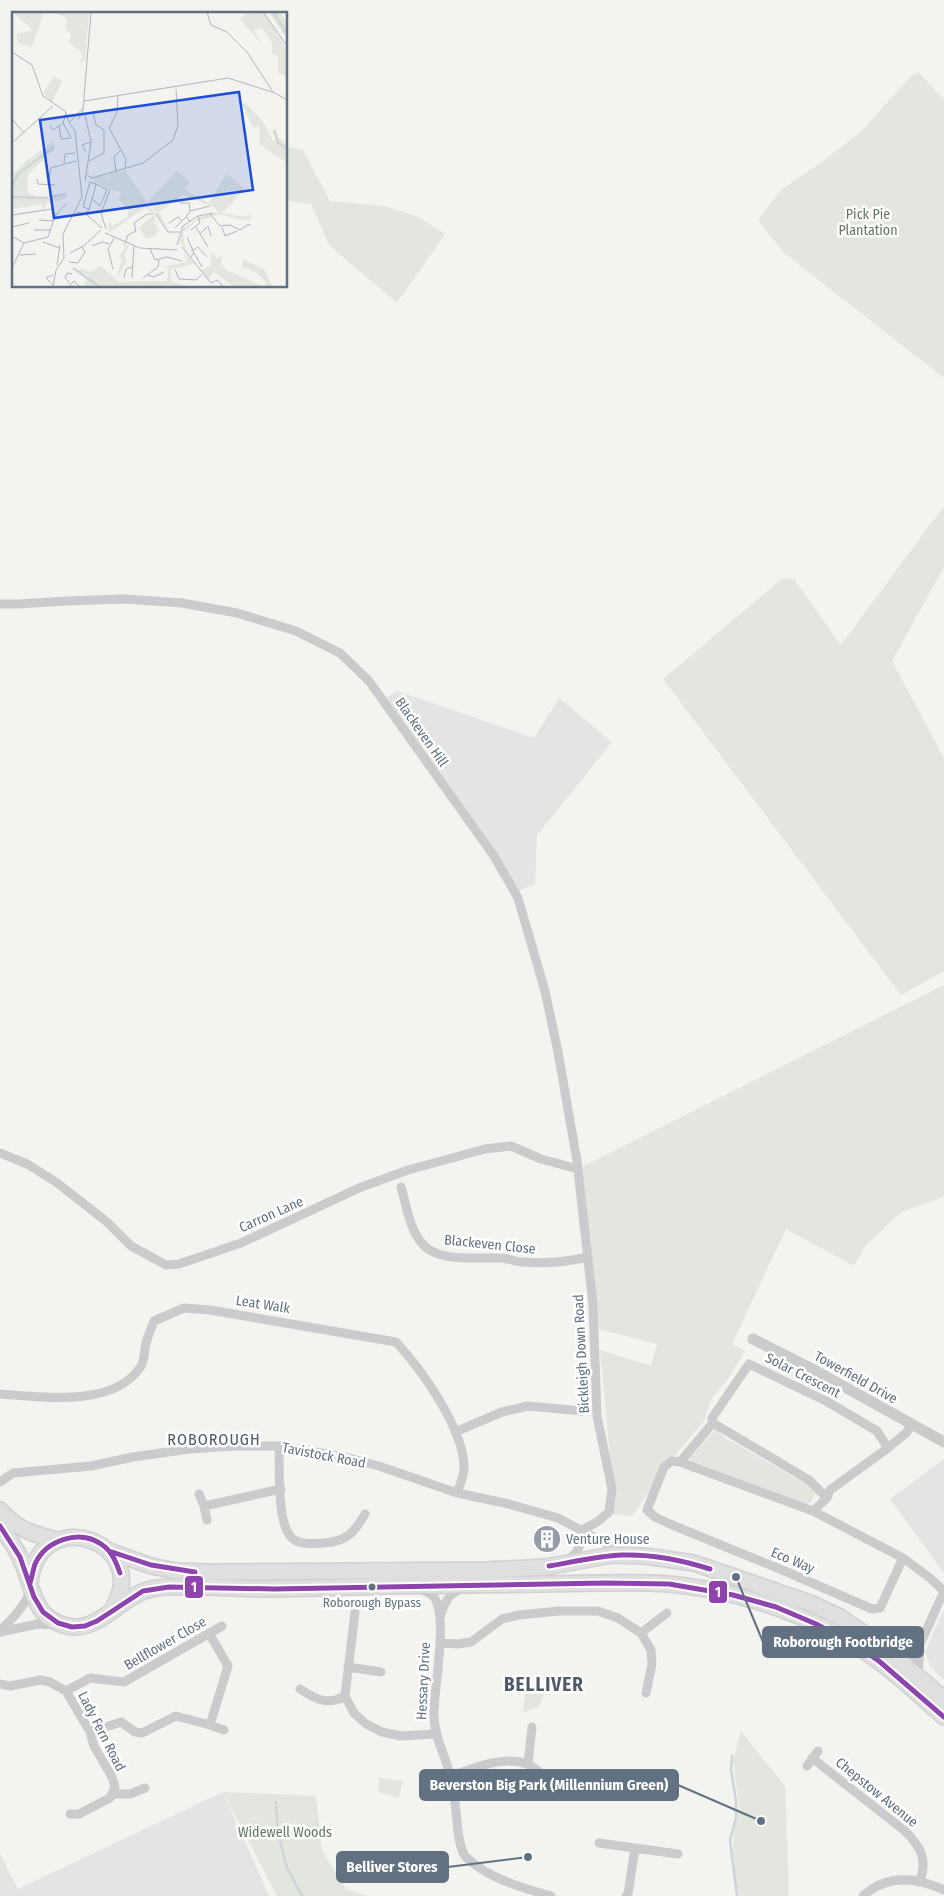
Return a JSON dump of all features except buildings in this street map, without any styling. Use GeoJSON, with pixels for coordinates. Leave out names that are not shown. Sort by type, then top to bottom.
{"type":"FeatureCollection","features":[{"type":"Feature","properties":{"kind":"highway","name":"Tavistock Road"},"geometry":{"type":"LineString","coordinates":[[0,1510],[9,1520],[27,1532],[57,1540],[77,1536],[88,1538],[97,1541],[109,1551],[151,1566],[176,1571],[488,1570],[531,1568],[612,1555],[645,1556],[694,1563],[801,1600],[840,1617],[887,1649],[944,1717]]}},
{"type":"Feature","properties":{"kind":"highway"},"geometry":{"type":"LineString","coordinates":[[0,1526],[21,1559],[35,1601],[41,1612],[65,1626]]}},
{"type":"Feature","properties":{"kind":"highway"},"geometry":{"type":"LineString","coordinates":[[31,1586],[33,1567],[37,1558],[43,1550],[57,1540]]}},
{"type":"Feature","properties":{"kind":"highway"},"geometry":{"type":"LineString","coordinates":[[109,1551],[119,1568],[121,1578],[120,1591],[112,1609]]}},
{"type":"Feature","properties":{"kind":"highway","name":"Tavistock Road"},"geometry":{"type":"LineString","coordinates":[[65,1626],[90,1625],[104,1618],[112,1609],[132,1595],[155,1588],[262,1589],[486,1584],[670,1584],[744,1598],[782,1610],[836,1634],[907,1672],[944,1699]]}},
{"type":"Feature","properties":{"kind":"street","name":"Blackeven Hill"},"geometry":{"type":"LineString","coordinates":[[0,604],[124,599],[182,603],[236,613],[296,630],[340,653],[369,681],[494,856],[518,898],[545,991],[578,1165]]}},
{"type":"Feature","properties":{"kind":"street","name":"Carron Lane"},"geometry":{"type":"LineString","coordinates":[[0,1153],[27,1164],[56,1182],[106,1222],[131,1246],[166,1265],[179,1264],[241,1243],[359,1188],[408,1170],[485,1149],[511,1146],[541,1159],[578,1165]]}},
{"type":"Feature","properties":{"kind":"street","name":"Bickleigh Down Road"},"geometry":{"type":"LineString","coordinates":[[578,1165],[595,1338],[597,1416],[612,1489],[609,1512],[598,1522],[582,1530]]}},
{"type":"Feature","properties":{"kind":"street","name":"Blackeven Close"},"geometry":{"type":"LineString","coordinates":[[401,1187],[410,1221],[418,1238],[428,1249],[445,1255],[502,1258],[521,1262],[568,1262],[588,1257]]}},
{"type":"Feature","properties":{"kind":"street","name":"Leat Walk"},"geometry":{"type":"LineString","coordinates":[[0,1394],[75,1397],[107,1392],[126,1383],[142,1364],[145,1344],[154,1321],[184,1308],[210,1310],[396,1342],[412,1359],[428,1383],[455,1432],[465,1468],[457,1493]]}},
{"type":"Feature","properties":{"kind":"street","name":"Towerfield Drive"},"geometry":{"type":"LineString","coordinates":[[753,1339],[944,1442]]}},
{"type":"Feature","properties":{"kind":"street","name":"Solar Crescent"},"geometry":{"type":"LineString","coordinates":[[713,1423],[712,1418],[749,1364],[826,1401],[877,1431],[888,1448]]}},
{"type":"Feature","properties":{"kind":"street"},"geometry":{"type":"LineString","coordinates":[[455,1432],[502,1412],[528,1406],[582,1411]]}},
{"type":"Feature","properties":{"kind":"street"},"geometry":{"type":"LineString","coordinates":[[826,1498],[809,1480],[713,1423],[676,1461],[813,1511],[903,1558],[930,1578],[944,1591],[907,1672]]}},
{"type":"Feature","properties":{"kind":"street"},"geometry":{"type":"LineString","coordinates":[[813,1511],[826,1498],[830,1490],[888,1448],[906,1433],[911,1425]]}},
{"type":"Feature","properties":{"kind":"street","name":"Tavistock Road"},"geometry":{"type":"LineString","coordinates":[[0,1482],[13,1473],[91,1466],[134,1457],[189,1449],[279,1446],[379,1466],[457,1493],[510,1504],[558,1518],[617,1551],[634,1556]]}},
{"type":"Feature","properties":{"kind":"street"},"geometry":{"type":"LineString","coordinates":[[279,1446],[282,1514],[286,1532],[295,1541],[310,1544],[343,1539],[355,1531],[365,1514]]}},
{"type":"Feature","properties":{"kind":"street","name":"Eco Way"},"geometry":{"type":"LineString","coordinates":[[676,1461],[664,1467],[647,1510],[663,1521],[787,1572],[872,1610],[880,1608],[903,1558]]}},
{"type":"Feature","properties":{"kind":"street"},"geometry":{"type":"LineString","coordinates":[[204,1506],[281,1490]]}},
{"type":"Feature","properties":{"kind":"street"},"geometry":{"type":"LineString","coordinates":[[199,1494],[207,1520]]}},
{"type":"Feature","properties":{"kind":"street"},"geometry":{"type":"LineString","coordinates":[[563,1564],[576,1554],[580,1546],[582,1530]]}},
{"type":"Feature","properties":{"kind":"street","name":"Hessary Drive"},"geometry":{"type":"LineString","coordinates":[[440,1617],[445,1602],[454,1592],[461,1588],[486,1584]]}},
{"type":"Feature","properties":{"kind":"street"},"geometry":{"type":"LineString","coordinates":[[0,1631],[27,1600],[31,1586]]}},
{"type":"Feature","properties":{"kind":"street","name":"Hessary Drive"},"geometry":{"type":"LineString","coordinates":[[395,1586],[420,1589],[432,1595],[440,1617],[440,1643],[434,1714],[435,1734],[451,1776],[459,1840],[464,1855],[481,1869],[531,1890],[551,1896]]}},
{"type":"Feature","properties":{"kind":"street"},"geometry":{"type":"LineString","coordinates":[[440,1643],[458,1644],[471,1642],[502,1619],[519,1615],[559,1611],[598,1611],[618,1618],[641,1633],[651,1650],[652,1664],[646,1693]]}},
{"type":"Feature","properties":{"kind":"street"},"geometry":{"type":"LineString","coordinates":[[355,1612],[345,1696],[356,1715],[366,1724],[382,1732],[401,1736],[435,1734]]}},
{"type":"Feature","properties":{"kind":"street"},"geometry":{"type":"LineString","coordinates":[[641,1633],[668,1613]]}},
{"type":"Feature","properties":{"kind":"street"},"geometry":{"type":"LineString","coordinates":[[0,1631],[38,1624],[65,1626]]}},
{"type":"Feature","properties":{"kind":"street","name":"Bellflower Close"},"geometry":{"type":"LineString","coordinates":[[66,1691],[90,1678],[124,1682],[222,1626]]}},
{"type":"Feature","properties":{"kind":"street"},"geometry":{"type":"LineString","coordinates":[[209,1633],[228,1666],[210,1725]]}},
{"type":"Feature","properties":{"kind":"street"},"geometry":{"type":"LineString","coordinates":[[887,1649],[908,1648],[920,1644]]}},
{"type":"Feature","properties":{"kind":"street"},"geometry":{"type":"LineString","coordinates":[[907,1672],[920,1644]]}},
{"type":"Feature","properties":{"kind":"street"},"geometry":{"type":"LineString","coordinates":[[348,1667],[381,1672]]}},
{"type":"Feature","properties":{"kind":"street","name":"Lady Fern Road"},"geometry":{"type":"LineString","coordinates":[[0,1684],[10,1686],[41,1680],[50,1682],[66,1691],[90,1732],[94,1746],[112,1777],[115,1787],[110,1798],[79,1814],[70,1814]]}},
{"type":"Feature","properties":{"kind":"street"},"geometry":{"type":"LineString","coordinates":[[300,1689],[318,1700],[338,1700],[345,1696]]}},
{"type":"Feature","properties":{"kind":"street"},"geometry":{"type":"LineString","coordinates":[[90,1732],[121,1722],[135,1732],[142,1733],[176,1716],[224,1730]]}},
{"type":"Feature","properties":{"kind":"street"},"geometry":{"type":"LineString","coordinates":[[528,1764],[532,1726]]}},
{"type":"Feature","properties":{"kind":"street","name":"Chepstow Avenue"},"geometry":{"type":"LineString","coordinates":[[807,1766],[815,1755],[917,1843],[923,1864],[920,1880]]}},
{"type":"Feature","properties":{"kind":"street"},"geometry":{"type":"LineString","coordinates":[[451,1776],[475,1767],[513,1762],[528,1764],[541,1773],[554,1777],[583,1780]]}},
{"type":"Feature","properties":{"kind":"street","name":"Lady Fern Road"},"geometry":{"type":"LineString","coordinates":[[113,1794],[130,1794],[145,1788]]}},
{"type":"Feature","properties":{"kind":"street"},"geometry":{"type":"LineString","coordinates":[[599,1843],[678,1854]]}},
{"type":"Feature","properties":{"kind":"street"},"geometry":{"type":"LineString","coordinates":[[626,1896],[628,1894],[635,1848]]}},
{"type":"Feature","properties":{"kind":"street"},"geometry":{"type":"LineString","coordinates":[[863,1896],[873,1888],[890,1881],[909,1879],[920,1880],[944,1890]]}},
{"type":"Feature","properties":{"kind":"shaded area"},"geometry":{"type":"Polygon","coordinates":[[[397,691],[534,738],[559,698],[612,742],[537,835],[535,884],[519,891],[495,850],[386,698],[397,691]]]}},
{"type":"Feature","properties":{"kind":"shaded area"},"geometry":{"type":"Polygon","coordinates":[[[944,1459],[944,1573],[890,1499],[944,1459]]]}},
{"type":"Feature","properties":{"kind":"shaded area"},"geometry":{"type":"Polygon","coordinates":[[[944,1609],[944,1680],[930,1666],[925,1652],[944,1609]]]}},
{"type":"Feature","properties":{"kind":"shaded area"},"geometry":{"type":"Polygon","coordinates":[[[223,1792],[269,1896],[0,1896],[0,1854],[18,1889],[223,1792]]]}},
{"type":"Feature","properties":{"kind":"green space","name":"Pick Pie Plantation"},"geometry":{"type":"Polygon","coordinates":[[[918,72],[944,99],[944,378],[783,252],[758,220],[781,190],[862,131],[911,76],[918,72]]]}},
{"type":"Feature","properties":{"kind":"green space"},"geometry":{"type":"Polygon","coordinates":[[[288,146],[303,150],[330,201],[384,206],[418,217],[445,234],[397,303],[329,245],[311,204],[288,201],[288,146]]]}},
{"type":"Feature","properties":{"kind":"green space"},"geometry":{"type":"Polygon","coordinates":[[[944,506],[944,567],[892,661],[944,758],[944,971],[901,995],[663,679],[783,578],[794,579],[841,645],[944,506]]]}},
{"type":"Feature","properties":{"kind":"green space"},"geometry":{"type":"Polygon","coordinates":[[[944,985],[944,1197],[901,1212],[866,1245],[854,1266],[786,1229],[732,1344],[745,1351],[729,1377],[711,1400],[704,1421],[671,1460],[632,1516],[610,1514],[614,1500],[600,1350],[651,1366],[657,1344],[598,1329],[580,1168],[944,985]]]}},
{"type":"Feature","properties":{"kind":"green space"},"geometry":{"type":"Polygon","coordinates":[[[716,1429],[724,1437],[797,1479],[799,1477],[813,1487],[815,1493],[811,1502],[807,1504],[691,1461],[690,1458],[716,1429]]]}},
{"type":"Feature","properties":{"kind":"green space"},"geometry":{"type":"Polygon","coordinates":[[[526,1687],[546,1691],[538,1707],[523,1712],[526,1687]]]}},
{"type":"Feature","properties":{"kind":"green space"},"geometry":{"type":"Polygon","coordinates":[[[741,1731],[785,1786],[789,1896],[739,1896],[734,1874],[734,1830],[739,1806],[733,1761],[741,1731]]]}},
{"type":"Feature","properties":{"kind":"green space"},"geometry":{"type":"Polygon","coordinates":[[[379,1778],[403,1781],[399,1798],[378,1792],[379,1778]]]}},
{"type":"Feature","properties":{"kind":"green space","name":"Widewell Woods"},"geometry":{"type":"Polygon","coordinates":[[[223,1792],[316,1796],[322,1851],[347,1890],[368,1896],[277,1896],[223,1792]]]}},
{"type":"Feature","properties":{"kind":"waterway"},"geometry":{"type":"LineString","coordinates":[[732,1756],[731,1770],[736,1800],[736,1818],[730,1840],[737,1896]]}},
{"type":"Feature","properties":{"kind":"waterway"},"geometry":{"type":"LineString","coordinates":[[276,1802],[278,1833],[287,1868],[302,1896]]}},
{"type":"Feature","properties":{"kind":"transit line","name":"1"},"geometry":{"type":"LineString","coordinates":[[0,1526],[20,1557],[34,1597],[43,1612],[58,1623],[72,1627],[85,1626],[97,1621],[143,1591],[169,1587],[274,1589],[606,1583],[669,1584],[733,1595],[776,1607],[816,1624],[850,1642],[879,1661],[944,1717]]}},
{"type":"Feature","properties":{"kind":"transit line","name":"1"},"geometry":{"type":"LineString","coordinates":[[30,1583],[35,1564],[40,1556],[55,1543],[73,1537],[83,1537],[105,1547],[113,1557],[120,1573]]}},
{"type":"Feature","properties":{"kind":"transit line","name":"1"},"geometry":{"type":"LineString","coordinates":[[109,1551],[151,1565],[195,1572]]}},
{"type":"Feature","properties":{"kind":"transit line","name":"1"},"geometry":{"type":"LineString","coordinates":[[549,1566],[603,1557],[644,1555],[667,1558],[710,1569]]}},
{"type":"Feature","properties":{"kind":"place","name":"Venture House"},"geometry":{"type":"Point","coordinates":[547,1539]}},
{"type":"Feature","properties":{"kind":"place","name":"Roborough Footbridge"},"geometry":{"type":"Point","coordinates":[736,1577]}},
{"type":"Feature","properties":{"kind":"place","name":"Roborough Bypass"},"geometry":{"type":"Point","coordinates":[372,1587]}},
{"type":"Feature","properties":{"kind":"place","name":"Beverston Big Park (Millennium Green)"},"geometry":{"type":"Point","coordinates":[761,1821]}},
{"type":"Feature","properties":{"kind":"place","name":"Belliver Stores"},"geometry":{"type":"Point","coordinates":[528,1857]}},
{"type":"Feature","properties":{"kind":"district","name":"ROBOROUGH"},"geometry":{"type":"Point","coordinates":[214,1439]}},
{"type":"Feature","properties":{"kind":"district","name":"BELLIVER"},"geometry":{"type":"Point","coordinates":[544,1684]}}]}
